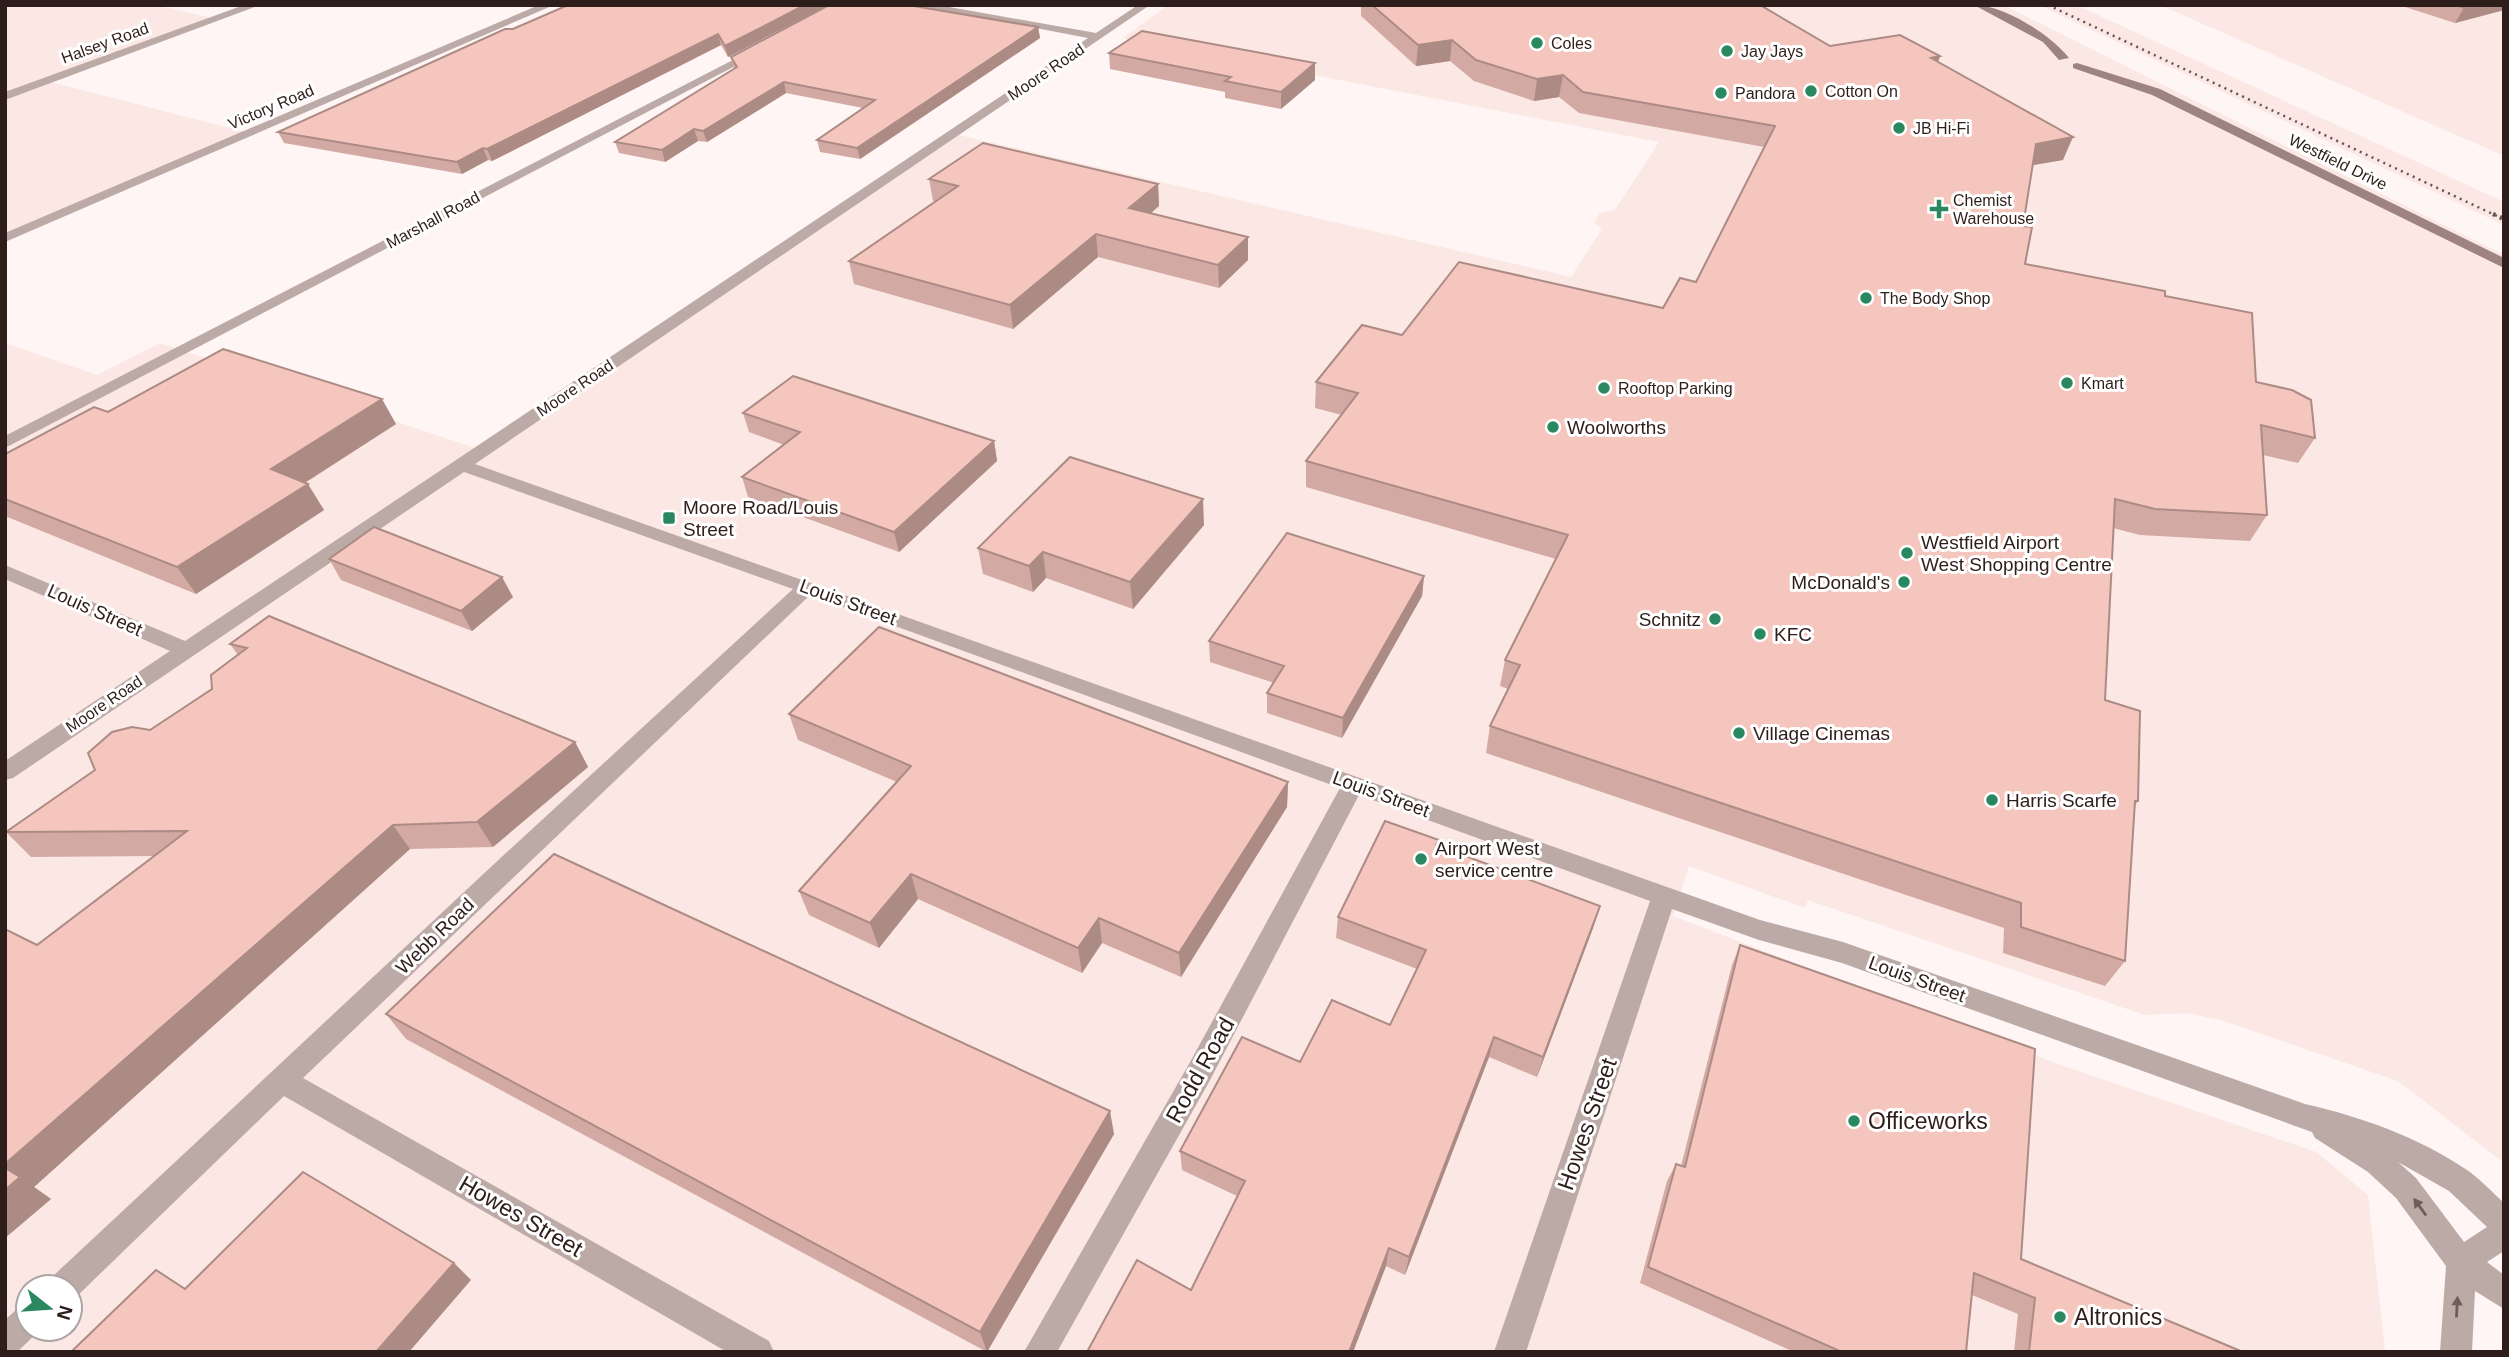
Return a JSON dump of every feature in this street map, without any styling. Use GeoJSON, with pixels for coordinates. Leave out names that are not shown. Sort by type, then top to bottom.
{"type":"FeatureCollection","features":[{"type":"Feature","properties":{"kind":"main road","name":"Westfield Drive"},"geometry":{"type":"LineString","coordinates":[[1979,5],[2047,40],[2063,58],[2081,58]]}},
{"type":"Feature","properties":{"kind":"main road","name":"Westfield Drive"},"geometry":{"type":"LineString","coordinates":[[2028,29],[2060,42],[2081,58],[2156,92],[2504,264]]}},
{"type":"Feature","properties":{"kind":"street","name":"Halsey Road"},"geometry":{"type":"LineString","coordinates":[[5,96],[255,5]]}},
{"type":"Feature","properties":{"kind":"street","name":"Victory Road"},"geometry":{"type":"LineString","coordinates":[[5,238],[549,5]]}},
{"type":"Feature","properties":{"kind":"street"},"geometry":{"type":"LineString","coordinates":[[919,5],[1098,37]]}},
{"type":"Feature","properties":{"kind":"street","name":"Moore Road"},"geometry":{"type":"LineString","coordinates":[[5,772],[1145,5]]}},
{"type":"Feature","properties":{"kind":"street","name":"Marshall Road"},"geometry":{"type":"LineString","coordinates":[[5,444],[770,44]]}},
{"type":"Feature","properties":{"kind":"street","name":"Louis Street"},"geometry":{"type":"LineString","coordinates":[[460,465],[1759,930],[1843,953],[2305,1117],[2357,1129],[2428,1162],[2459,1181],[2504,1223]]}},
{"type":"Feature","properties":{"kind":"street","name":"Louis Street"},"geometry":{"type":"LineString","coordinates":[[5,571],[185,649]]}},
{"type":"Feature","properties":{"kind":"street","name":"Webb Road"},"geometry":{"type":"LineString","coordinates":[[79,1273],[501,872],[807,587]]}},
{"type":"Feature","properties":{"kind":"street","name":"Rodd Road"},"geometry":{"type":"LineString","coordinates":[[1040,1352],[1199,1073],[1354,784]]}},
{"type":"Feature","properties":{"kind":"street","name":"Howes Street"},"geometry":{"type":"LineString","coordinates":[[1510,1352],[1664,896]]}},
{"type":"Feature","properties":{"kind":"street","name":"Howes Street"},"geometry":{"type":"LineString","coordinates":[[284,1081],[758,1352]]}},
{"type":"Feature","properties":{"kind":"street","name":"Louis Street"},"geometry":{"type":"LineString","coordinates":[[2305,1117],[2349,1142],[2397,1179],[2461,1262],[2504,1294]]}},
{"type":"Feature","properties":{"kind":"street"},"geometry":{"type":"LineString","coordinates":[[2456,1352],[2461,1262],[2504,1233]]}},
{"type":"Feature","properties":{"kind":"shaded area"},"geometry":{"type":"Polygon","coordinates":[[[5,5],[154,5],[217,19],[47,81],[249,133],[5,238],[5,5]]]}},
{"type":"Feature","properties":{"kind":"shaded area"},"geometry":{"type":"Polygon","coordinates":[[[1168,5],[2003,5],[2504,255],[2504,1163],[2398,1081],[2221,1020],[2187,1013],[2145,1015],[1808,900],[1805,908],[1689,866],[1673,916],[2052,1062],[2316,1152],[2368,1195],[2385,1352],[5,1352],[5,343],[97,375],[160,343],[481,450],[954,134],[1571,277],[1602,229],[1594,223],[1600,213],[1615,210],[1659,142],[1123,38],[1168,5]]]}},
{"type":"Feature","properties":{"kind":"shaded area"},"geometry":{"type":"Polygon","coordinates":[[[2039,5],[2076,5],[2504,202],[2504,225],[2039,5]]]}},
{"type":"Feature","properties":{"kind":"shaded area"},"geometry":{"type":"Polygon","coordinates":[[[2160,5],[2504,5],[2504,155],[2502,155],[2160,5]]]}},
{"type":"Feature","properties":{"kind":"building"},"geometry":{"type":"Polygon","coordinates":[[[568,5],[805,5],[725,46],[718,34],[457,162],[278,132],[505,29],[513,29],[568,5]]]}},
{"type":"Feature","properties":{"kind":"building"},"geometry":{"type":"Polygon","coordinates":[[[829,5],[908,5],[1038,27],[857,148],[817,140],[875,100],[784,82],[703,131],[694,129],[662,150],[615,142],[737,67],[731,57],[829,5]]]}},
{"type":"Feature","properties":{"kind":"building"},"geometry":{"type":"Polygon","coordinates":[[[1372,5],[1760,5],[1830,46],[1900,35],[1940,56],[1931,58],[2073,137],[2036,144],[2023,226],[2032,227],[2025,264],[2165,291],[2165,296],[2252,313],[2256,382],[2292,390],[2311,400],[2315,438],[2261,425],[2267,515],[2155,509],[2115,499],[2105,700],[2140,711],[2138,801],[2135,801],[2125,961],[2021,927],[2021,903],[1490,726],[1520,665],[1505,660],[1568,535],[1306,461],[1358,393],[1316,382],[1362,325],[1402,335],[1459,262],[1663,308],[1680,278],[1696,282],[1775,126],[1583,92],[1563,75],[1537,79],[1476,60],[1452,40],[1418,45],[1372,5]]]}},
{"type":"Feature","properties":{"kind":"building"},"geometry":{"type":"Polygon","coordinates":[[[1142,31],[1315,63],[1281,92],[1225,81],[1231,77],[1109,53],[1142,31]]]}},
{"type":"Feature","properties":{"kind":"building"},"geometry":{"type":"Polygon","coordinates":[[[983,143],[1158,184],[1129,208],[1248,237],[1218,265],[1096,234],[1010,305],[849,261],[958,186],[929,179],[983,143]]]}},
{"type":"Feature","properties":{"kind":"building"},"geometry":{"type":"Polygon","coordinates":[[[223,349],[382,399],[271,469],[308,484],[177,567],[5,499],[5,454],[94,407],[108,412],[223,349]]]}},
{"type":"Feature","properties":{"kind":"building"},"geometry":{"type":"Polygon","coordinates":[[[793,376],[994,441],[894,532],[742,477],[800,432],[743,413],[793,376]]]}},
{"type":"Feature","properties":{"kind":"building"},"geometry":{"type":"Polygon","coordinates":[[[1070,457],[1203,499],[1130,582],[1043,552],[1029,566],[978,548],[1070,457]]]}},
{"type":"Feature","properties":{"kind":"building"},"geometry":{"type":"Polygon","coordinates":[[[374,527],[502,577],[461,611],[329,559],[374,527]]]}},
{"type":"Feature","properties":{"kind":"building"},"geometry":{"type":"Polygon","coordinates":[[[1287,533],[1424,576],[1343,718],[1267,693],[1284,666],[1209,641],[1287,533]]]}},
{"type":"Feature","properties":{"kind":"building"},"geometry":{"type":"Polygon","coordinates":[[[269,616],[575,742],[477,822],[393,825],[5,1164],[5,929],[37,945],[187,831],[6,832],[95,770],[88,753],[112,732],[132,727],[150,730],[212,689],[211,675],[247,648],[230,644],[269,616]]]}},
{"type":"Feature","properties":{"kind":"building"},"geometry":{"type":"Polygon","coordinates":[[[879,627],[1288,782],[1179,953],[1099,918],[1078,948],[911,874],[870,923],[799,891],[911,766],[789,714],[879,627]]]}},
{"type":"Feature","properties":{"kind":"building"},"geometry":{"type":"Polygon","coordinates":[[[1385,821],[1439,840],[1436,845],[1600,906],[1543,1057],[1494,1037],[1409,1257],[1389,1248],[1349,1352],[1087,1352],[1137,1260],[1191,1290],[1245,1181],[1180,1151],[1242,1037],[1300,1062],[1332,1000],[1390,1025],[1426,950],[1338,917],[1385,821]]]}},
{"type":"Feature","properties":{"kind":"building"},"geometry":{"type":"Polygon","coordinates":[[[554,854],[1110,1111],[980,1332],[386,1014],[554,854]]]}},
{"type":"Feature","properties":{"kind":"building"},"geometry":{"type":"Polygon","coordinates":[[[1740,945],[2035,1049],[2021,1259],[2243,1352],[2029,1352],[2035,1298],[1974,1273],[1966,1352],[1842,1352],[1648,1267],[1676,1164],[1685,1167],[1740,945]]]}},
{"type":"Feature","properties":{"kind":"building"},"geometry":{"type":"Polygon","coordinates":[[[5,1168],[20,1177],[5,1190],[5,1168]]]}},
{"type":"Feature","properties":{"kind":"building"},"geometry":{"type":"Polygon","coordinates":[[[303,1172],[454,1263],[376,1352],[71,1352],[84,1343],[84,1339],[156,1270],[185,1289],[303,1172]]]}},
{"type":"Feature","properties":{"kind":"railway"},"geometry":{"type":"LineString","coordinates":[[2048,5],[2497,216]]}},
{"type":"Feature","properties":{"kind":"railway"},"geometry":{"type":"LineString","coordinates":[[2493,214],[2504,219]]}},
{"type":"Feature","properties":{"kind":"place","name":"Coles"},"geometry":{"type":"Point","coordinates":[1537,43]}},
{"type":"Feature","properties":{"kind":"place","name":"Jay Jays"},"geometry":{"type":"Point","coordinates":[1727,51]}},
{"type":"Feature","properties":{"kind":"place","name":"Cotton On"},"geometry":{"type":"Point","coordinates":[1811,91]}},
{"type":"Feature","properties":{"kind":"place","name":"Pandora"},"geometry":{"type":"Point","coordinates":[1721,93]}},
{"type":"Feature","properties":{"kind":"place","name":"JB Hi-Fi"},"geometry":{"type":"Point","coordinates":[1899,128]}},
{"type":"Feature","properties":{"kind":"place","name":"Chemist Warehouse"},"geometry":{"type":"Point","coordinates":[1939,209]}},
{"type":"Feature","properties":{"kind":"place","name":"The Body Shop"},"geometry":{"type":"Point","coordinates":[1866,298]}},
{"type":"Feature","properties":{"kind":"place","name":"Kmart"},"geometry":{"type":"Point","coordinates":[2067,383]}},
{"type":"Feature","properties":{"kind":"place","name":"Rooftop Parking"},"geometry":{"type":"Point","coordinates":[1604,388]}},
{"type":"Feature","properties":{"kind":"place","name":"Woolworths"},"geometry":{"type":"Point","coordinates":[1553,427]}},
{"type":"Feature","properties":{"kind":"place","name":"Moore Road/Louis Street"},"geometry":{"type":"Point","coordinates":[669,518]}},
{"type":"Feature","properties":{"kind":"place","name":"Westfield Airport West Shopping Centre"},"geometry":{"type":"Point","coordinates":[1907,553]}},
{"type":"Feature","properties":{"kind":"place","name":"McDonald's"},"geometry":{"type":"Point","coordinates":[1904,582]}},
{"type":"Feature","properties":{"kind":"place","name":"Schnitz"},"geometry":{"type":"Point","coordinates":[1715,619]}},
{"type":"Feature","properties":{"kind":"place","name":"KFC"},"geometry":{"type":"Point","coordinates":[1760,634]}},
{"type":"Feature","properties":{"kind":"place","name":"Village Cinemas"},"geometry":{"type":"Point","coordinates":[1739,733]}},
{"type":"Feature","properties":{"kind":"place","name":"Harris Scarfe"},"geometry":{"type":"Point","coordinates":[1992,800]}},
{"type":"Feature","properties":{"kind":"place","name":"Airport West service centre"},"geometry":{"type":"Point","coordinates":[1421,859]}},
{"type":"Feature","properties":{"kind":"place","name":"Officeworks"},"geometry":{"type":"Point","coordinates":[1854,1121]}},
{"type":"Feature","properties":{"kind":"place","name":"Altronics"},"geometry":{"type":"Point","coordinates":[2060,1317]}}]}
